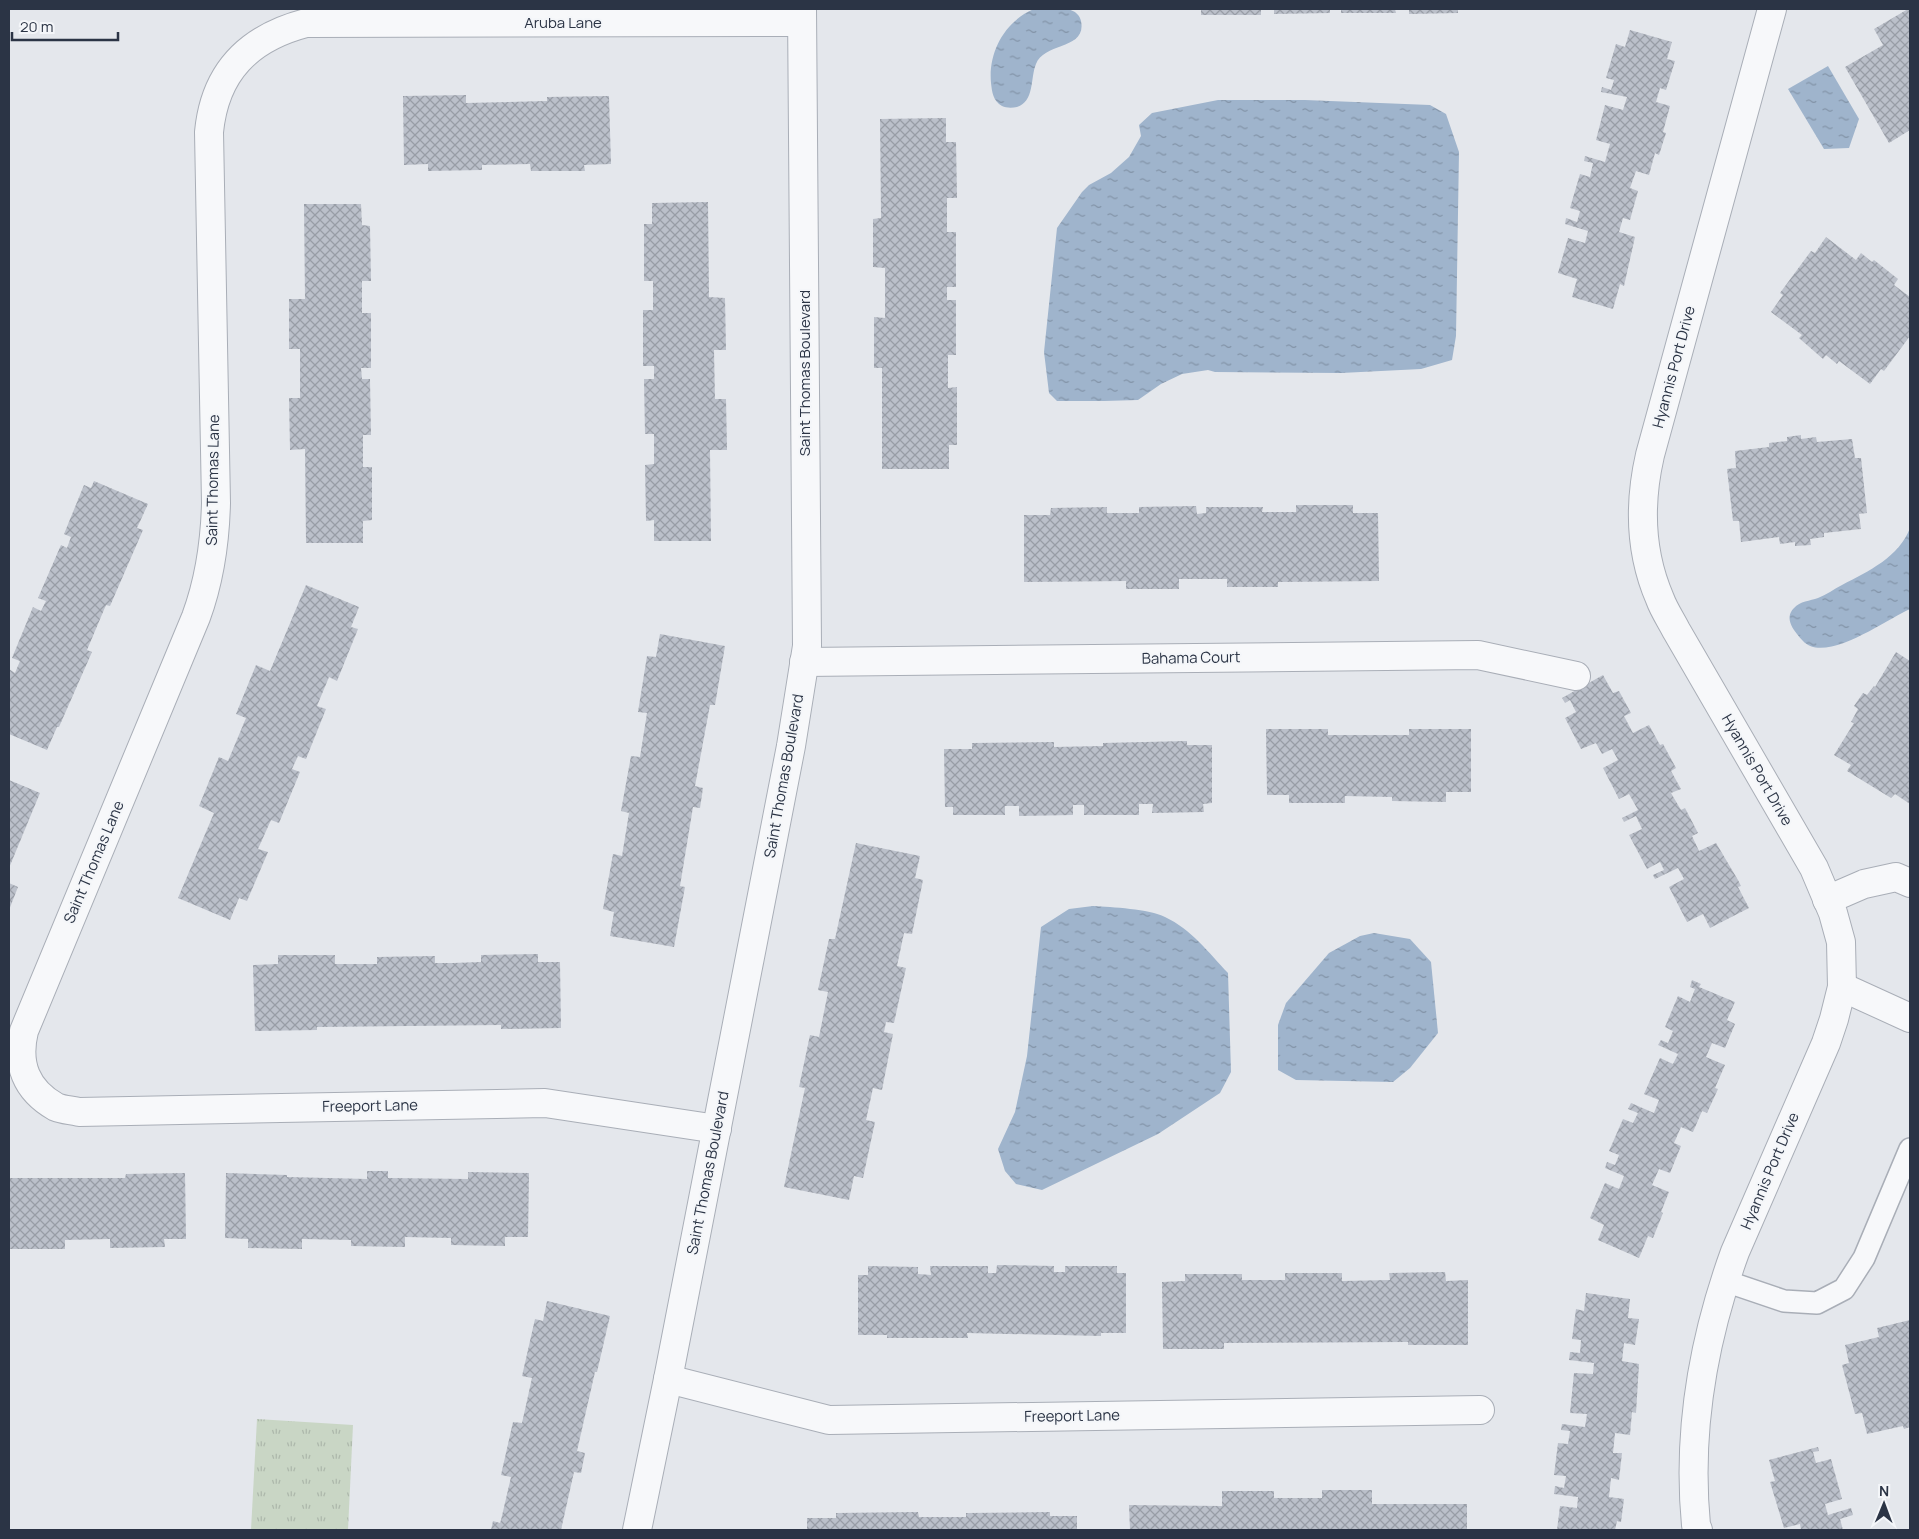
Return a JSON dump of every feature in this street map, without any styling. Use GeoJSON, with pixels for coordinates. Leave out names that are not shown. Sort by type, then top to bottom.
{"type":"FeatureCollection","features":[{"type":"Feature","properties":{"kind":"street","name":"Hyannis Port Drive"},"geometry":{"type":"LineString","coordinates":[[1698,1530],[1696,1525],[1693,1477],[1696,1408],[1704,1360],[1735,1252],[1826,1042],[1842,988],[1841,942],[1833,913],[1814,868],[1660,601],[1646,553],[1643,521],[1644,486],[1650,454],[1772,9]]}},
{"type":"Feature","properties":{"kind":"street","name":"Aruba Lane"},"geometry":{"type":"LineString","coordinates":[[324,24],[802,16]]}},
{"type":"Feature","properties":{"kind":"street","name":"Saint Thomas Boulevard"},"geometry":{"type":"LineString","coordinates":[[637,1530],[791,746],[807,636],[802,16]]}},
{"type":"Feature","properties":{"kind":"street","name":"Saint Thomas Lane"},"geometry":{"type":"LineString","coordinates":[[31,1085],[24,1071],[20,1055],[24,1031],[196,617],[210,569],[214,545],[216,503],[209,150],[210,116],[224,80],[242,56],[279,30],[306,23],[324,24]]}},
{"type":"Feature","properties":{"kind":"street","name":"Bahama Court"},"geometry":{"type":"LineString","coordinates":[[804,662],[1478,654],[1576,676]]}},
{"type":"Feature","properties":{"kind":"street"},"geometry":{"type":"LineString","coordinates":[[1827,900],[1864,884],[1896,877],[1910,884]]}},
{"type":"Feature","properties":{"kind":"street"},"geometry":{"type":"LineString","coordinates":[[1842,988],[1910,1018]]}},
{"type":"Feature","properties":{"kind":"street","name":"Freeport Lane"},"geometry":{"type":"LineString","coordinates":[[31,1085],[42,1098],[56,1106],[79,1112],[545,1102],[717,1128]]}},
{"type":"Feature","properties":{"kind":"street","name":"Freeport Lane"},"geometry":{"type":"LineString","coordinates":[[668,1379],[829,1420],[1480,1410]]}},
{"type":"Feature","properties":{"kind":"lane"},"geometry":{"type":"LineString","coordinates":[[1725,1282],[1784,1301],[1817,1303],[1844,1289],[1864,1258],[1910,1149]]}},
{"type":"Feature","properties":{"kind":"green space"},"geometry":{"type":"Polygon","coordinates":[[[257,1419],[353,1425],[348,1530],[251,1530],[257,1419]]]}},
{"type":"Feature","properties":{"kind":"water"},"geometry":{"type":"Polygon","coordinates":[[[1034,9],[1068,9],[1078,15],[1081,21],[1081,30],[1078,37],[1072,42],[1047,52],[1040,57],[1034,70],[1027,100],[1023,104],[1017,107],[1004,107],[995,99],[991,86],[992,60],[1000,39],[1007,30],[1024,14],[1034,9]]]}},
{"type":"Feature","properties":{"kind":"water"},"geometry":{"type":"Polygon","coordinates":[[[1828,66],[1859,119],[1849,148],[1824,149],[1788,89],[1828,66]]]}},
{"type":"Feature","properties":{"kind":"water"},"geometry":{"type":"Polygon","coordinates":[[[1218,100],[1305,100],[1430,105],[1446,114],[1459,152],[1456,336],[1452,360],[1421,369],[1341,373],[1215,372],[1208,370],[1182,374],[1161,384],[1138,400],[1057,401],[1049,393],[1044,352],[1057,228],[1089,185],[1111,173],[1129,157],[1141,136],[1139,125],[1152,113],[1218,100]]]}},
{"type":"Feature","properties":{"kind":"water"},"geometry":{"type":"Polygon","coordinates":[[[1910,528],[1910,609],[1856,638],[1840,644],[1826,648],[1813,647],[1803,641],[1791,625],[1790,617],[1794,608],[1824,595],[1882,562],[1899,547],[1910,528]]]}},
{"type":"Feature","properties":{"kind":"water"},"geometry":{"type":"Polygon","coordinates":[[[1093,906],[1140,910],[1165,917],[1191,935],[1228,973],[1231,1072],[1220,1093],[1158,1134],[1042,1190],[1016,1184],[1005,1171],[998,1149],[1015,1112],[1027,1056],[1041,927],[1069,909],[1093,906]]]}},
{"type":"Feature","properties":{"kind":"water"},"geometry":{"type":"Polygon","coordinates":[[[1374,933],[1410,939],[1431,962],[1438,1033],[1410,1068],[1393,1082],[1296,1080],[1278,1070],[1278,1025],[1286,1003],[1329,953],[1360,936],[1374,933]]]}},
{"type":"Feature","properties":{"kind":"building"},"geometry":{"type":"Polygon","coordinates":[[[1201,9],[1261,9],[1261,15],[1201,15],[1201,9]]]}},
{"type":"Feature","properties":{"kind":"building"},"geometry":{"type":"Polygon","coordinates":[[[1274,9],[1330,9],[1330,13],[1274,14],[1274,9]]]}},
{"type":"Feature","properties":{"kind":"building"},"geometry":{"type":"Polygon","coordinates":[[[1341,9],[1395,9],[1396,13],[1341,13],[1341,9]]]}},
{"type":"Feature","properties":{"kind":"building"},"geometry":{"type":"Polygon","coordinates":[[[1409,9],[1458,9],[1458,13],[1409,14],[1409,9]]]}},
{"type":"Feature","properties":{"kind":"building"},"geometry":{"type":"Polygon","coordinates":[[[1910,9],[1910,130],[1889,143],[1845,67],[1883,45],[1874,29],[1910,9]]]}},
{"type":"Feature","properties":{"kind":"building"},"geometry":{"type":"Polygon","coordinates":[[[1630,30],[1672,42],[1667,59],[1675,61],[1666,90],[1660,88],[1656,102],[1670,106],[1663,132],[1666,133],[1659,155],[1655,153],[1649,175],[1636,171],[1630,188],[1638,191],[1630,220],[1623,218],[1619,232],[1635,237],[1624,286],[1620,284],[1613,309],[1572,297],[1577,279],[1558,273],[1568,238],[1585,243],[1588,231],[1565,224],[1566,218],[1577,222],[1580,211],[1570,208],[1580,174],[1590,177],[1593,163],[1584,161],[1585,156],[1605,162],[1610,144],[1596,140],[1605,105],[1623,110],[1627,97],[1601,92],[1602,87],[1611,90],[1614,80],[1606,78],[1616,44],[1625,47],[1630,30]]]}},
{"type":"Feature","properties":{"kind":"building"},"geometry":{"type":"Polygon","coordinates":[[[466,95],[466,103],[547,101],[547,97],[609,96],[611,164],[584,165],[585,171],[531,171],[530,164],[482,165],[482,170],[428,171],[428,164],[404,165],[403,96],[466,95]]]}},
{"type":"Feature","properties":{"kind":"building"},"geometry":{"type":"Polygon","coordinates":[[[946,118],[946,142],[956,142],[957,198],[947,198],[947,232],[956,232],[956,287],[947,287],[947,300],[956,300],[956,355],[948,355],[948,388],[957,387],[957,445],[949,445],[949,469],[882,469],[882,368],[874,368],[874,317],[885,318],[885,268],[873,267],[873,219],[881,218],[880,119],[946,118]]]}},
{"type":"Feature","properties":{"kind":"building"},"geometry":{"type":"Polygon","coordinates":[[[708,202],[709,297],[725,298],[726,350],[714,350],[715,399],[726,399],[727,450],[710,450],[711,541],[654,541],[654,520],[646,521],[645,465],[654,464],[654,434],[645,434],[644,379],[654,379],[654,366],[643,366],[643,310],[653,310],[653,281],[644,281],[644,224],[652,224],[652,203],[708,202]]]}},
{"type":"Feature","properties":{"kind":"building"},"geometry":{"type":"Polygon","coordinates":[[[304,204],[361,204],[362,225],[370,226],[371,281],[362,281],[362,313],[371,313],[371,368],[361,368],[362,379],[370,379],[371,435],[363,435],[363,467],[372,467],[372,520],[363,521],[363,543],[306,543],[305,449],[290,450],[289,398],[300,398],[300,349],[289,349],[289,299],[305,299],[304,204]]]}},
{"type":"Feature","properties":{"kind":"building"},"geometry":{"type":"Polygon","coordinates":[[[1826,237],[1856,260],[1861,253],[1872,262],[1874,260],[1898,279],[1894,285],[1910,297],[1910,336],[1884,371],[1881,369],[1870,384],[1839,361],[1837,364],[1826,355],[1823,359],[1799,338],[1802,335],[1771,312],[1783,295],[1780,293],[1811,251],[1815,253],[1826,237]]]}},
{"type":"Feature","properties":{"kind":"building"},"geometry":{"type":"Polygon","coordinates":[[[1801,435],[1801,439],[1816,437],[1817,442],[1852,439],[1855,458],[1861,458],[1867,513],[1859,514],[1861,529],[1824,533],[1824,537],[1810,539],[1811,545],[1795,546],[1795,542],[1780,544],[1779,537],[1741,542],[1739,521],[1733,521],[1727,469],[1736,468],[1735,451],[1769,447],[1769,443],[1787,441],[1787,437],[1801,435]]]}},
{"type":"Feature","properties":{"kind":"building"},"geometry":{"type":"Polygon","coordinates":[[[94,481],[148,504],[137,528],[143,530],[110,606],[106,605],[87,650],[92,652],[47,750],[9,734],[9,669],[15,673],[20,661],[12,658],[33,607],[41,611],[46,601],[38,598],[61,545],[67,548],[71,537],[64,534],[84,485],[91,488],[94,481]]]}},
{"type":"Feature","properties":{"kind":"building"},"geometry":{"type":"Polygon","coordinates":[[[1296,505],[1353,505],[1353,513],[1378,513],[1379,581],[1278,582],[1278,587],[1227,587],[1227,579],[1179,579],[1179,589],[1126,589],[1126,581],[1024,582],[1024,515],[1050,515],[1051,508],[1107,507],[1107,513],[1139,513],[1139,507],[1196,506],[1197,514],[1206,513],[1206,507],[1263,507],[1262,512],[1296,512],[1296,505]]]}},
{"type":"Feature","properties":{"kind":"building"},"geometry":{"type":"Polygon","coordinates":[[[306,585],[359,607],[351,627],[358,629],[337,681],[329,677],[317,706],[326,709],[306,759],[298,756],[292,769],[300,772],[279,823],[271,820],[258,849],[268,852],[247,901],[239,898],[230,920],[178,898],[214,813],[199,806],[219,757],[228,761],[246,718],[236,714],[256,665],[270,671],[306,585]]]}},
{"type":"Feature","properties":{"kind":"building"},"geometry":{"type":"Polygon","coordinates":[[[660,634],[725,646],[715,705],[710,705],[695,786],[703,788],[700,808],[693,807],[680,886],[685,887],[674,947],[610,936],[614,912],[603,909],[613,854],[622,856],[629,813],[621,811],[631,756],[640,757],[647,713],[638,712],[647,656],[656,657],[660,634]]]}},
{"type":"Feature","properties":{"kind":"building"},"geometry":{"type":"Polygon","coordinates":[[[1896,652],[1910,661],[1910,804],[1895,794],[1891,798],[1847,771],[1851,765],[1834,755],[1854,723],[1851,722],[1858,709],[1854,706],[1863,693],[1867,695],[1875,687],[1896,652]]]}},
{"type":"Feature","properties":{"kind":"building"},"geometry":{"type":"Polygon","coordinates":[[[1603,675],[1613,693],[1619,691],[1631,713],[1624,716],[1633,733],[1649,725],[1660,745],[1663,744],[1676,768],[1671,771],[1681,789],[1671,793],[1681,810],[1685,808],[1698,833],[1692,836],[1699,851],[1716,843],[1738,880],[1741,886],[1738,887],[1749,908],[1710,928],[1703,914],[1687,922],[1669,887],[1684,879],[1678,868],[1655,879],[1653,875],[1664,870],[1660,862],[1647,869],[1629,835],[1642,829],[1636,816],[1624,822],[1622,818],[1638,810],[1629,794],[1619,799],[1603,768],[1618,760],[1612,749],[1602,754],[1596,743],[1581,749],[1565,718],[1576,712],[1570,700],[1565,703],[1562,698],[1603,675]]]}},
{"type":"Feature","properties":{"kind":"building"},"geometry":{"type":"Polygon","coordinates":[[[1266,729],[1328,729],[1328,735],[1409,735],[1409,729],[1471,729],[1471,792],[1446,792],[1446,802],[1392,801],[1392,797],[1345,796],[1345,803],[1289,803],[1289,795],[1267,795],[1266,729]]]}},
{"type":"Feature","properties":{"kind":"building"},"geometry":{"type":"Polygon","coordinates":[[[1187,741],[1187,745],[1212,745],[1212,803],[1203,804],[1204,812],[1152,813],[1153,804],[1139,804],[1139,815],[1084,815],[1084,805],[1073,805],[1073,815],[1019,816],[1019,806],[1005,806],[1005,815],[953,815],[953,807],[945,807],[944,749],[972,749],[972,743],[1054,742],[1054,747],[1103,746],[1103,743],[1187,741]]]}},
{"type":"Feature","properties":{"kind":"building"},"geometry":{"type":"Polygon","coordinates":[[[9,780],[40,793],[9,868],[9,780]]]}},
{"type":"Feature","properties":{"kind":"building"},"geometry":{"type":"Polygon","coordinates":[[[856,843],[920,856],[915,878],[923,880],[912,934],[904,933],[897,966],[906,968],[894,1023],[886,1022],[884,1032],[893,1034],[882,1090],[873,1088],[866,1120],[875,1122],[863,1178],[854,1176],[849,1200],[784,1187],[805,1088],[799,1087],[810,1035],[819,1037],[828,992],[818,990],[829,939],[835,939],[856,843]]]}},
{"type":"Feature","properties":{"kind":"building"},"geometry":{"type":"Polygon","coordinates":[[[9,883],[18,887],[9,910],[9,883]]]}},
{"type":"Feature","properties":{"kind":"building"},"geometry":{"type":"Polygon","coordinates":[[[538,954],[538,962],[560,962],[561,1028],[501,1029],[501,1025],[317,1027],[317,1030],[255,1031],[253,965],[278,964],[278,955],[335,955],[335,964],[377,964],[377,957],[435,956],[435,963],[453,963],[481,962],[481,955],[538,954]]]}},
{"type":"Feature","properties":{"kind":"building"},"geometry":{"type":"Polygon","coordinates":[[[1692,980],[1701,984],[1699,987],[1735,1002],[1727,1020],[1735,1024],[1725,1048],[1712,1043],[1706,1057],[1725,1065],[1715,1088],[1718,1089],[1707,1113],[1702,1111],[1693,1132],[1681,1127],[1674,1143],[1681,1146],[1670,1173],[1659,1169],[1652,1185],[1669,1192],[1653,1238],[1648,1236],[1639,1258],[1598,1240],[1604,1225],[1590,1218],[1605,1183],[1619,1189],[1624,1176],[1605,1168],[1607,1162],[1615,1165],[1619,1155],[1609,1151],[1623,1119],[1633,1123],[1638,1113],[1628,1109],[1631,1103],[1654,1113],[1659,1100],[1644,1094],[1660,1058],[1673,1064],[1678,1054],[1658,1045],[1661,1040],[1668,1043],[1673,1031],[1665,1027],[1678,996],[1690,1002],[1695,989],[1690,987],[1692,980]]]}},
{"type":"Feature","properties":{"kind":"building"},"geometry":{"type":"Polygon","coordinates":[[[367,1171],[388,1171],[388,1178],[468,1179],[468,1172],[529,1173],[528,1237],[505,1237],[505,1246],[451,1245],[451,1238],[405,1237],[405,1247],[351,1246],[351,1240],[302,1239],[302,1249],[248,1248],[248,1239],[225,1238],[226,1173],[367,1179],[367,1171]]]}},
{"type":"Feature","properties":{"kind":"building"},"geometry":{"type":"Polygon","coordinates":[[[185,1173],[186,1239],[164,1239],[165,1247],[110,1248],[110,1239],[65,1240],[65,1249],[9,1249],[9,1178],[125,1178],[126,1174],[185,1173]]]}},
{"type":"Feature","properties":{"kind":"building"},"geometry":{"type":"Polygon","coordinates":[[[997,1265],[1054,1266],[1054,1272],[1065,1272],[1065,1266],[1117,1266],[1117,1273],[1126,1273],[1126,1333],[1101,1333],[1101,1336],[967,1333],[968,1338],[887,1338],[887,1335],[858,1335],[858,1275],[868,1275],[868,1266],[918,1267],[918,1274],[931,1275],[930,1266],[988,1266],[988,1273],[996,1273],[997,1265]]]}},
{"type":"Feature","properties":{"kind":"building"},"geometry":{"type":"Polygon","coordinates":[[[1445,1272],[1446,1281],[1468,1280],[1468,1345],[1408,1345],[1408,1342],[1224,1343],[1224,1349],[1163,1349],[1162,1282],[1185,1281],[1185,1274],[1242,1274],[1242,1280],[1285,1280],[1285,1273],[1342,1273],[1342,1281],[1390,1280],[1389,1273],[1445,1272]]]}},
{"type":"Feature","properties":{"kind":"building"},"geometry":{"type":"Polygon","coordinates":[[[1586,1293],[1630,1299],[1628,1318],[1639,1319],[1635,1345],[1624,1343],[1622,1361],[1639,1364],[1636,1413],[1632,1412],[1630,1435],[1615,1433],[1613,1453],[1622,1453],[1619,1480],[1611,1478],[1609,1497],[1624,1499],[1621,1522],[1617,1521],[1615,1530],[1557,1530],[1560,1506],[1577,1508],[1578,1497],[1554,1494],[1555,1486],[1564,1488],[1566,1476],[1554,1475],[1558,1443],[1568,1444],[1570,1431],[1561,1430],[1562,1424],[1585,1427],[1587,1414],[1570,1413],[1574,1373],[1593,1374],[1594,1363],[1569,1360],[1570,1352],[1580,1353],[1581,1340],[1572,1339],[1576,1309],[1584,1311],[1586,1293]]]}},
{"type":"Feature","properties":{"kind":"building"},"geometry":{"type":"Polygon","coordinates":[[[547,1301],[610,1316],[577,1451],[585,1453],[581,1473],[574,1472],[561,1530],[491,1530],[493,1521],[500,1523],[501,1520],[511,1477],[501,1475],[513,1422],[522,1423],[532,1378],[522,1376],[535,1319],[543,1321],[547,1301]]]}},
{"type":"Feature","properties":{"kind":"building"},"geometry":{"type":"Polygon","coordinates":[[[1910,1320],[1910,1427],[1904,1429],[1903,1426],[1867,1434],[1862,1413],[1855,1414],[1842,1365],[1849,1363],[1845,1345],[1879,1337],[1877,1328],[1910,1320]]]}},
{"type":"Feature","properties":{"kind":"building"},"geometry":{"type":"Polygon","coordinates":[[[1818,1447],[1819,1451],[1813,1452],[1816,1463],[1831,1459],[1842,1499],[1825,1504],[1828,1515],[1851,1508],[1853,1515],[1840,1519],[1843,1530],[1801,1530],[1800,1524],[1784,1528],[1770,1482],[1775,1481],[1769,1460],[1818,1447]]]}},
{"type":"Feature","properties":{"kind":"building"},"geometry":{"type":"Polygon","coordinates":[[[1322,1490],[1372,1490],[1372,1504],[1467,1504],[1467,1530],[1130,1530],[1129,1505],[1222,1506],[1222,1491],[1274,1491],[1274,1498],[1322,1498],[1322,1490]]]}},
{"type":"Feature","properties":{"kind":"building"},"geometry":{"type":"Polygon","coordinates":[[[918,1512],[919,1517],[966,1517],[966,1513],[1050,1512],[1050,1516],[1077,1516],[1077,1530],[807,1530],[807,1518],[836,1518],[836,1513],[918,1512]]]}}]}
